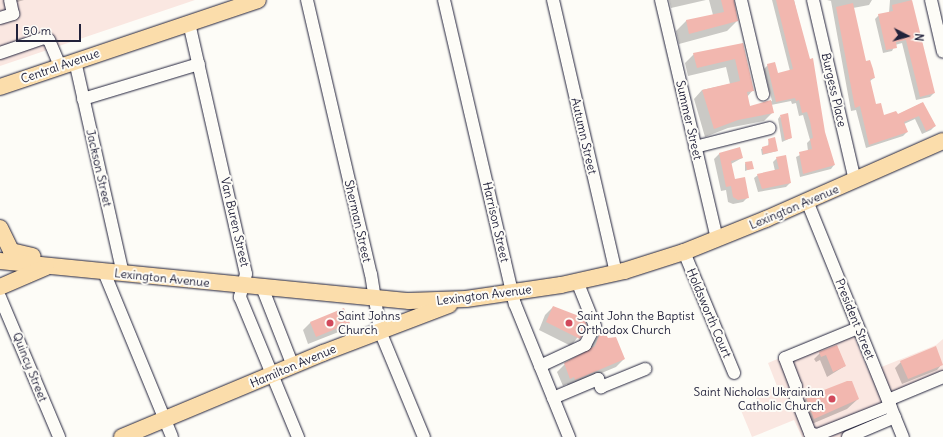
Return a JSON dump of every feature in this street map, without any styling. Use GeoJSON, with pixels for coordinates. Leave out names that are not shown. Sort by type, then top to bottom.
{"type":"FeatureCollection","features":[{"type":"Feature","properties":{"kind":"main road","name":"Central Avenue"},"geometry":{"type":"LineString","coordinates":[[0,87],[258,0]]}},
{"type":"Feature","properties":{"kind":"main road","name":"Lexington Avenue"},"geometry":{"type":"LineString","coordinates":[[0,261],[47,266],[63,266],[104,272],[262,288],[423,302],[466,299],[577,281],[616,273],[684,252],[807,202],[943,141]]}},
{"type":"Feature","properties":{"kind":"main road"},"geometry":{"type":"LineString","coordinates":[[0,228],[12,251],[50,258],[63,266]]}},
{"type":"Feature","properties":{"kind":"main road"},"geometry":{"type":"LineString","coordinates":[[0,287],[47,266]]}},
{"type":"Feature","properties":{"kind":"main road","name":"Hamilton Avenue"},"geometry":{"type":"LineString","coordinates":[[122,437],[380,331],[466,299]]}},
{"type":"Feature","properties":{"kind":"street"},"geometry":{"type":"LineString","coordinates":[[0,1],[4,0]]}},
{"type":"Feature","properties":{"kind":"street"},"geometry":{"type":"LineString","coordinates":[[0,18],[13,14],[10,0]]}},
{"type":"Feature","properties":{"kind":"street","name":"Sherman Street"},"geometry":{"type":"LineString","coordinates":[[307,0],[374,297],[380,331],[424,437]]}},
{"type":"Feature","properties":{"kind":"street","name":"Harrison Street"},"geometry":{"type":"LineString","coordinates":[[444,0],[512,292],[540,366],[570,437]]}},
{"type":"Feature","properties":{"kind":"street","name":"Autumn Street"},"geometry":{"type":"LineString","coordinates":[[553,0],[616,273]]}},
{"type":"Feature","properties":{"kind":"street","name":"Summer Street"},"geometry":{"type":"LineString","coordinates":[[661,0],[717,239]]}},
{"type":"Feature","properties":{"kind":"street"},"geometry":{"type":"LineString","coordinates":[[741,0],[763,94]]}},
{"type":"Feature","properties":{"kind":"street","name":"Burgess Place"},"geometry":{"type":"LineString","coordinates":[[813,0],[855,180]]}},
{"type":"Feature","properties":{"kind":"street"},"geometry":{"type":"LineString","coordinates":[[931,0],[943,52]]}},
{"type":"Feature","properties":{"kind":"street","name":"Van Buren Street"},"geometry":{"type":"LineString","coordinates":[[189,23],[246,274],[240,297],[298,437]]}},
{"type":"Feature","properties":{"kind":"street"},"geometry":{"type":"LineString","coordinates":[[0,53],[44,38],[49,40],[60,66]]}},
{"type":"Feature","properties":{"kind":"street","name":"Jackson Street"},"geometry":{"type":"LineString","coordinates":[[75,61],[123,274]]}},
{"type":"Feature","properties":{"kind":"street"},"geometry":{"type":"LineString","coordinates":[[83,99],[199,64]]}},
{"type":"Feature","properties":{"kind":"street"},"geometry":{"type":"LineString","coordinates":[[695,147],[770,128]]}},
{"type":"Feature","properties":{"kind":"street","name":"President Street"},"geometry":{"type":"LineString","coordinates":[[807,202],[903,437]]}},
{"type":"Feature","properties":{"kind":"street","name":"Holdsworth Court"},"geometry":{"type":"LineString","coordinates":[[684,252],[734,373]]}},
{"type":"Feature","properties":{"kind":"street"},"geometry":{"type":"LineString","coordinates":[[104,272],[172,437]]}},
{"type":"Feature","properties":{"kind":"street"},"geometry":{"type":"LineString","coordinates":[[540,366],[585,345],[595,326],[577,281]]}},
{"type":"Feature","properties":{"kind":"street"},"geometry":{"type":"LineString","coordinates":[[262,288],[293,366]]}},
{"type":"Feature","properties":{"kind":"street","name":"Quincy Street"},"geometry":{"type":"LineString","coordinates":[[0,297],[59,437]]}},
{"type":"Feature","properties":{"kind":"street"},"geometry":{"type":"LineString","coordinates":[[858,328],[785,358],[796,386],[795,395],[810,433],[817,436],[891,407]]}},
{"type":"Feature","properties":{"kind":"street"},"geometry":{"type":"LineString","coordinates":[[553,398],[598,379],[601,387],[645,369]]}},
{"type":"Feature","properties":{"kind":"street"},"geometry":{"type":"LineString","coordinates":[[848,437],[891,407],[943,377]]}},
{"type":"Feature","properties":{"kind":"shaded area"},"geometry":{"type":"Polygon","coordinates":[[[0,0],[195,0],[0,66],[0,0]]]}},
{"type":"Feature","properties":{"kind":"shaded area"},"geometry":{"type":"Polygon","coordinates":[[[851,328],[869,372],[936,345],[943,339],[943,375],[884,401],[891,418],[846,437],[802,437],[794,420],[752,437],[740,408],[757,400],[755,396],[777,386],[768,363],[851,328]]]}},
{"type":"Feature","properties":{"kind":"building"},"geometry":{"type":"Polygon","coordinates":[[[721,0],[734,0],[738,21],[689,34],[686,20],[724,12],[721,0]]]}},
{"type":"Feature","properties":{"kind":"building"},"geometry":{"type":"Polygon","coordinates":[[[776,0],[794,0],[810,59],[813,58],[825,132],[835,165],[803,174],[799,152],[812,149],[810,139],[813,138],[810,121],[807,112],[802,113],[799,100],[796,101],[795,98],[776,102],[767,64],[775,62],[778,73],[793,69],[776,0]]]}},
{"type":"Feature","properties":{"kind":"building"},"geometry":{"type":"Polygon","coordinates":[[[912,0],[935,93],[920,97],[906,40],[896,42],[897,48],[886,50],[878,14],[893,11],[892,5],[912,0]]]}},
{"type":"Feature","properties":{"kind":"building"},"geometry":{"type":"Polygon","coordinates":[[[853,3],[866,61],[870,60],[873,69],[875,78],[870,79],[876,104],[881,103],[884,115],[896,111],[898,114],[923,102],[936,126],[926,131],[919,116],[904,122],[908,132],[869,145],[860,106],[855,108],[836,7],[853,3]]]}},
{"type":"Feature","properties":{"kind":"building"},"geometry":{"type":"Polygon","coordinates":[[[743,43],[754,91],[747,92],[750,106],[771,100],[774,113],[738,120],[714,129],[702,90],[740,81],[735,59],[697,68],[693,53],[743,43]]]}},
{"type":"Feature","properties":{"kind":"building"},"geometry":{"type":"Polygon","coordinates":[[[788,113],[792,138],[785,140],[780,115],[788,113]]]}},
{"type":"Feature","properties":{"kind":"building"},"geometry":{"type":"Polygon","coordinates":[[[775,137],[778,151],[763,154],[762,147],[769,145],[768,139],[775,137]]]}},
{"type":"Feature","properties":{"kind":"building"},"geometry":{"type":"Polygon","coordinates":[[[740,147],[743,158],[731,161],[735,179],[745,177],[749,198],[738,200],[733,197],[731,186],[726,187],[719,153],[740,147]]]}},
{"type":"Feature","properties":{"kind":"building"},"geometry":{"type":"Polygon","coordinates":[[[786,155],[791,183],[762,189],[757,174],[779,169],[776,157],[786,155]]]}},
{"type":"Feature","properties":{"kind":"building"},"geometry":{"type":"Polygon","coordinates":[[[752,161],[754,169],[747,170],[745,162],[752,161]]]}},
{"type":"Feature","properties":{"kind":"building","name":"Saint John the Baptist Orthodox Church"},"geometry":{"type":"Polygon","coordinates":[[[553,306],[584,318],[587,326],[580,339],[546,322],[553,306]]]}},
{"type":"Feature","properties":{"kind":"building","name":"Saint Johns Church"},"geometry":{"type":"Polygon","coordinates":[[[344,308],[350,323],[316,337],[310,322],[344,308]]]}},
{"type":"Feature","properties":{"kind":"building"},"geometry":{"type":"Polygon","coordinates":[[[602,328],[608,338],[616,337],[625,359],[575,380],[574,377],[570,379],[564,363],[595,346],[602,328]]]}},
{"type":"Feature","properties":{"kind":"building"},"geometry":{"type":"Polygon","coordinates":[[[837,345],[846,366],[833,372],[826,355],[821,357],[819,352],[837,345]]]}},
{"type":"Feature","properties":{"kind":"building"},"geometry":{"type":"Polygon","coordinates":[[[936,346],[943,365],[908,379],[900,361],[936,346]]]}},
{"type":"Feature","properties":{"kind":"building","name":"Saint Nicholas Ukrainian Catholic Church"},"geometry":{"type":"Polygon","coordinates":[[[847,381],[852,381],[859,399],[814,419],[806,397],[847,381]]]}},
{"type":"Feature","properties":{"kind":"place","name":"Saint Johns Church"},"geometry":{"type":"Point","coordinates":[330,323]}},
{"type":"Feature","properties":{"kind":"place","name":"Saint John the Baptist Orthodox Church"},"geometry":{"type":"Point","coordinates":[569,323]}},
{"type":"Feature","properties":{"kind":"place","name":"Saint Nicholas Ukrainian Catholic Church"},"geometry":{"type":"Point","coordinates":[832,399]}}]}
